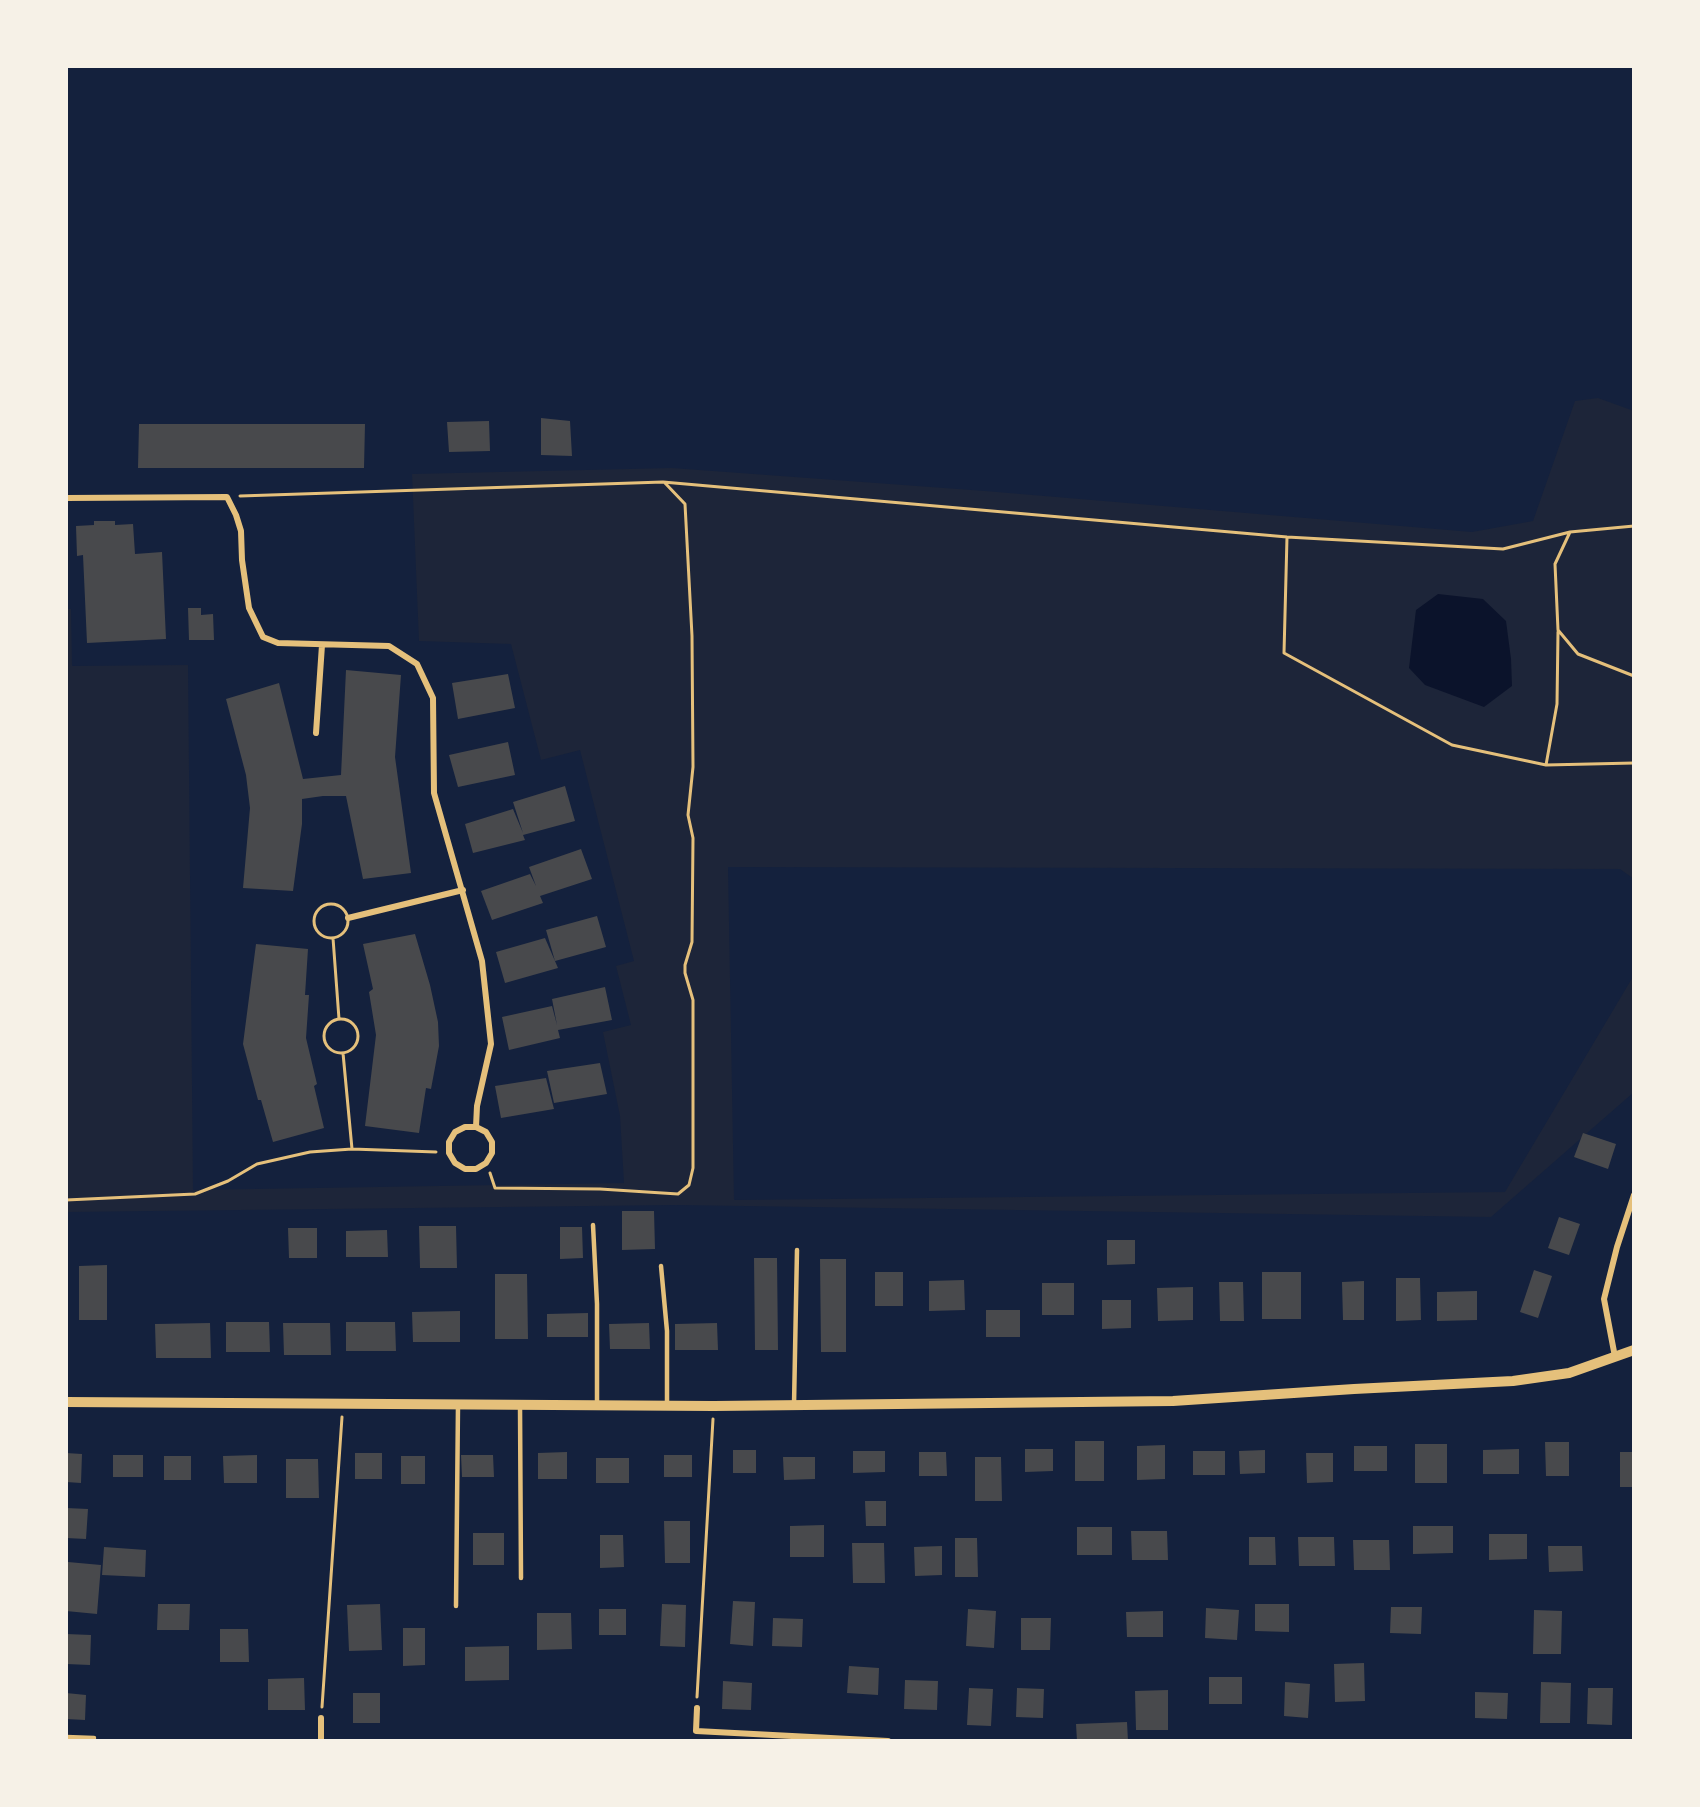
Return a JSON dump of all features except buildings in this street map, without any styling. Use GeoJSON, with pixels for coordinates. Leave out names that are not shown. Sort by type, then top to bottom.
{"type":"FeatureCollection","features":[{"type":"Feature","properties":{"kind":"street"},"geometry":{"type":"LineString","coordinates":[[66,498],[227,497],[241,531],[242,560],[249,609],[263,637],[278,643],[389,646],[417,664],[433,698],[435,793],[482,961],[491,1044],[477,1106],[476,1127]]}},
{"type":"Feature","properties":{"kind":"street"},"geometry":{"type":"LineString","coordinates":[[316,733],[321,645]]}},
{"type":"Feature","properties":{"kind":"street"},"geometry":{"type":"LineString","coordinates":[[348,918],[463,890]]}},
{"type":"Feature","properties":{"kind":"street"},"geometry":{"type":"LineString","coordinates":[[465,1126],[476,1127],[486,1132],[492,1142],[492,1154],[486,1163],[476,1169],[465,1169],[455,1163],[449,1153],[449,1142],[455,1132],[465,1126]]}},
{"type":"Feature","properties":{"kind":"street"},"geometry":{"type":"LineString","coordinates":[[1615,1356],[1604,1299],[1617,1247],[1634,1195]]}},
{"type":"Feature","properties":{"kind":"street"},"geometry":{"type":"LineString","coordinates":[[66,1402],[714,1406],[1173,1401],[1354,1389],[1513,1382],[1569,1373],[1634,1350]]}},
{"type":"Feature","properties":{"kind":"street"},"geometry":{"type":"LineString","coordinates":[[697,1708],[696,1731],[888,1741]]}},
{"type":"Feature","properties":{"kind":"street"},"geometry":{"type":"LineString","coordinates":[[321,1718],[321,1741]]}},
{"type":"Feature","properties":{"kind":"lane"},"geometry":{"type":"LineString","coordinates":[[593,1225],[597,1304],[597,1405]]}},
{"type":"Feature","properties":{"kind":"lane"},"geometry":{"type":"LineString","coordinates":[[794,1405],[797,1250]]}},
{"type":"Feature","properties":{"kind":"lane"},"geometry":{"type":"LineString","coordinates":[[661,1266],[667,1331],[667,1406]]}},
{"type":"Feature","properties":{"kind":"lane"},"geometry":{"type":"LineString","coordinates":[[456,1606],[458,1405]]}},
{"type":"Feature","properties":{"kind":"lane"},"geometry":{"type":"LineString","coordinates":[[520,1405],[521,1578]]}},
{"type":"Feature","properties":{"kind":"lane"},"geometry":{"type":"LineString","coordinates":[[66,1737],[94,1738]]}},
{"type":"Feature","properties":{"kind":"path"},"geometry":{"type":"LineString","coordinates":[[486,1163],[495,1188],[600,1189],[678,1194],[689,1185],[693,1168],[693,1000],[685,973],[692,942],[693,838],[687,816],[693,767],[692,636],[685,504],[663,482]]}},
{"type":"Feature","properties":{"kind":"path"},"geometry":{"type":"LineString","coordinates":[[227,497],[663,482],[1287,537],[1503,549],[1570,532],[1634,526]]}},
{"type":"Feature","properties":{"kind":"path"},"geometry":{"type":"LineString","coordinates":[[1546,765],[1557,704],[1558,630],[1555,564],[1570,532]]}},
{"type":"Feature","properties":{"kind":"path"},"geometry":{"type":"LineString","coordinates":[[1287,537],[1284,653],[1452,745],[1546,765],[1634,763]]}},
{"type":"Feature","properties":{"kind":"path"},"geometry":{"type":"LineString","coordinates":[[1558,630],[1578,654],[1634,676]]}},
{"type":"Feature","properties":{"kind":"path"},"geometry":{"type":"LineString","coordinates":[[329,904],[338,905],[345,911],[348,918],[347,928],[342,935],[333,938],[325,937],[317,932],[314,924],[315,915],[320,908],[329,904]]}},
{"type":"Feature","properties":{"kind":"path"},"geometry":{"type":"LineString","coordinates":[[333,938],[339,1019]]}},
{"type":"Feature","properties":{"kind":"path"},"geometry":{"type":"LineString","coordinates":[[339,1019],[348,1020],[355,1026],[358,1034],[357,1043],[351,1050],[343,1053],[334,1052],[327,1047],[324,1038],[325,1029],[331,1022],[339,1019]]}},
{"type":"Feature","properties":{"kind":"path"},"geometry":{"type":"LineString","coordinates":[[343,1053],[351,1149]]}},
{"type":"Feature","properties":{"kind":"path"},"geometry":{"type":"LineString","coordinates":[[66,1200],[195,1194],[228,1181],[257,1164],[310,1152],[400,1149],[449,1153]]}},
{"type":"Feature","properties":{"kind":"path"},"geometry":{"type":"LineString","coordinates":[[321,1718],[343,1404]]}},
{"type":"Feature","properties":{"kind":"path"},"geometry":{"type":"LineString","coordinates":[[697,1708],[714,1406]]}},
{"type":"Feature","properties":{"kind":"shaded area"},"geometry":{"type":"Polygon","coordinates":[[[1598,398],[1634,411],[1634,879],[1620,869],[728,867],[734,1200],[1505,1192],[1634,975],[1634,1092],[1491,1217],[676,1205],[66,1212],[66,609],[71,609],[72,666],[188,665],[193,1190],[624,1183],[620,1116],[603,1032],[631,1025],[616,966],[634,961],[580,750],[541,760],[511,644],[419,641],[412,474],[672,468],[985,491],[1472,532],[1533,521],[1575,401],[1598,398]]]}},
{"type":"Feature","properties":{"kind":"shaded area"},"geometry":{"type":"Polygon","coordinates":[[[1438,594],[1483,599],[1506,621],[1512,686],[1484,707],[1425,685],[1409,668],[1416,610],[1438,594]]]}}]}
